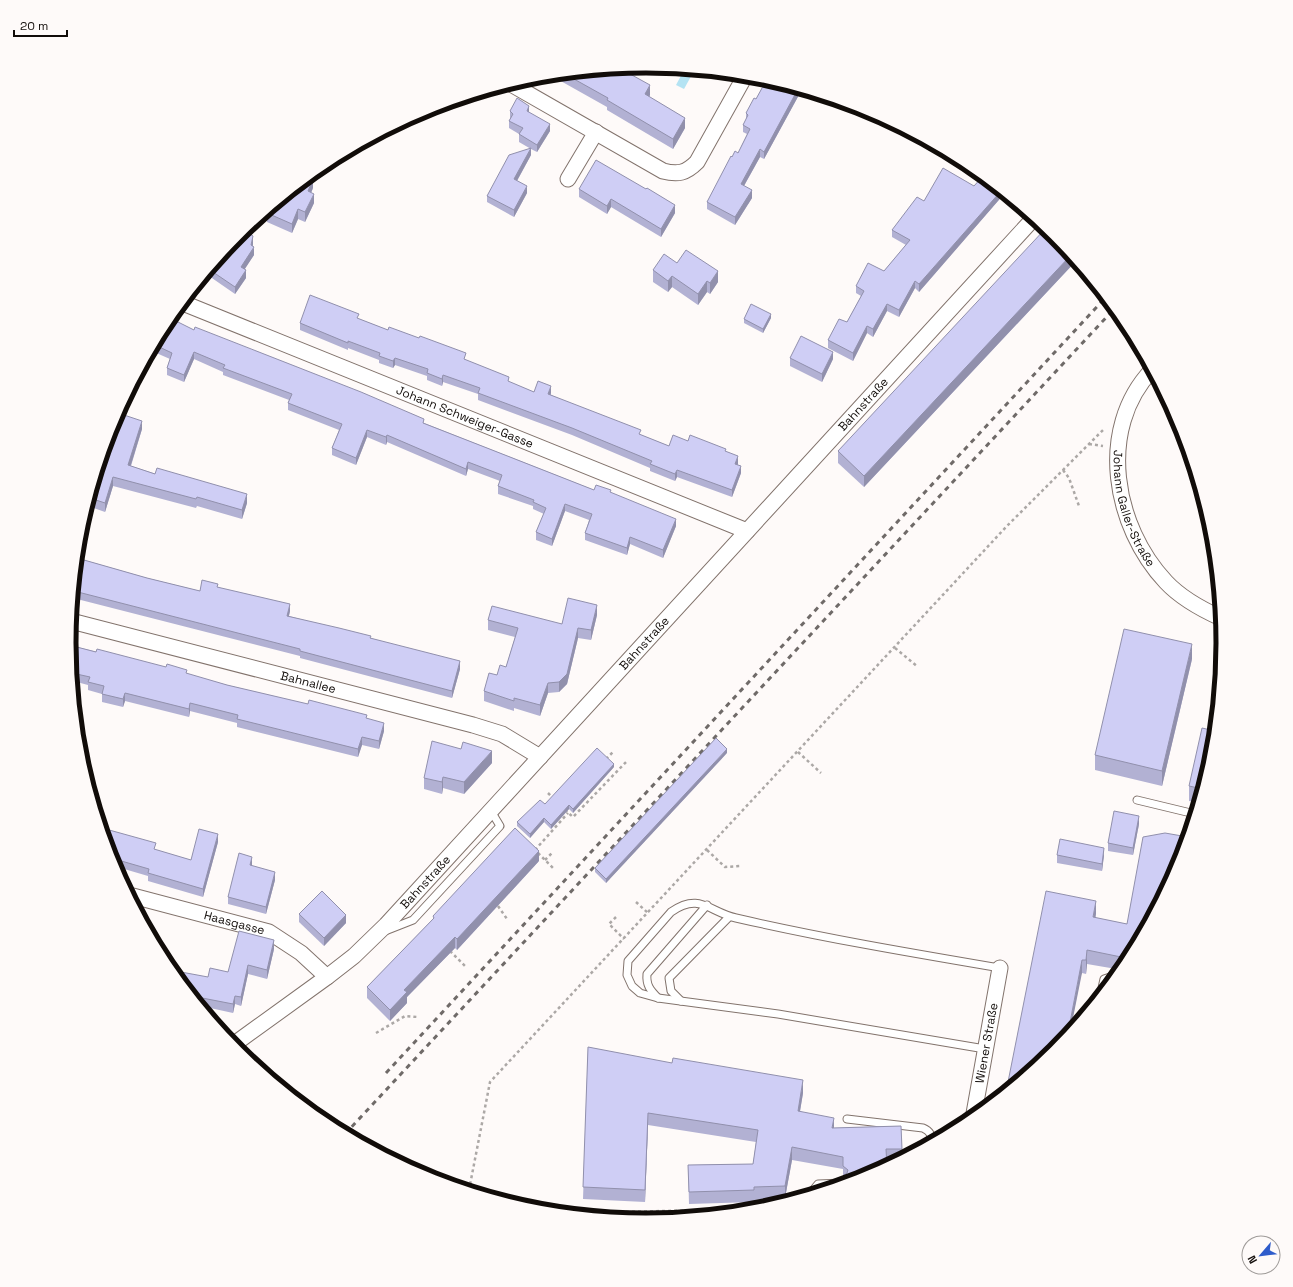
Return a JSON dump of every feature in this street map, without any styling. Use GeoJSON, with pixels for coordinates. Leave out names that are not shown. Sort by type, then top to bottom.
{"type":"FeatureCollection","features":[{"type":"Feature","properties":{"kind":"street"},"geometry":{"type":"LineString","coordinates":[[518,88],[663,171],[673,174],[682,173],[689,170],[697,162],[742,81]]}},
{"type":"Feature","properties":{"kind":"street"},"geometry":{"type":"LineString","coordinates":[[568,179],[596,132]]}},
{"type":"Feature","properties":{"kind":"street","name":"Bahnstraße"},"geometry":{"type":"LineString","coordinates":[[238,1041],[354,956],[457,860],[491,811],[1030,222]]}},
{"type":"Feature","properties":{"kind":"street","name":"Johann Schweiger-Gasse"},"geometry":{"type":"LineString","coordinates":[[188,305],[747,531]]}},
{"type":"Feature","properties":{"kind":"street","name":"Johann Galler-Straße"},"geometry":{"type":"LineString","coordinates":[[1149,374],[1136,392],[1126,410],[1122,424],[1118,447],[1119,482],[1123,507],[1131,530],[1155,570],[1167,583],[1202,609],[1216,615]]}},
{"type":"Feature","properties":{"kind":"street","name":"Bahnallee"},"geometry":{"type":"LineString","coordinates":[[77,622],[473,725],[502,734],[540,757]]}},
{"type":"Feature","properties":{"kind":"street","name":"Haasgasse"},"geometry":{"type":"LineString","coordinates":[[135,897],[270,932],[301,953],[327,977]]}},
{"type":"Feature","properties":{"kind":"street","name":"Wiener Straße"},"geometry":{"type":"LineString","coordinates":[[975,1110],[1000,968]]}},
{"type":"Feature","properties":{"kind":"lane"},"geometry":{"type":"LineString","coordinates":[[1137,800],[1191,813]]}},
{"type":"Feature","properties":{"kind":"lane"},"geometry":{"type":"LineString","coordinates":[[985,1050],[778,1014],[658,998],[640,993],[632,986],[627,975],[628,961],[676,909],[690,903],[707,905],[729,916],[815,936],[1000,968]]}},
{"type":"Feature","properties":{"kind":"lane"},"geometry":{"type":"LineString","coordinates":[[658,998],[649,990],[646,980],[647,974],[707,905]]}},
{"type":"Feature","properties":{"kind":"lane"},"geometry":{"type":"LineString","coordinates":[[680,1001],[671,990],[669,978],[729,916]]}},
{"type":"Feature","properties":{"kind":"lane"},"geometry":{"type":"LineString","coordinates":[[1102,986],[1104,979],[1109,977]]}},
{"type":"Feature","properties":{"kind":"lane"},"geometry":{"type":"LineString","coordinates":[[847,1119],[923,1128],[928,1130],[932,1138]]}},
{"type":"Feature","properties":{"kind":"lane"},"geometry":{"type":"LineString","coordinates":[[814,1189],[818,1184],[831,1183]]}},
{"type":"Feature","properties":{"kind":"path"},"geometry":{"type":"LineString","coordinates":[[470,1186],[490,1082],[1006,527],[1108,425],[1122,424]]}},
{"type":"Feature","properties":{"kind":"path"},"geometry":{"type":"LineString","coordinates":[[1063,470],[1069,478],[1079,506]]}},
{"type":"Feature","properties":{"kind":"path"},"geometry":{"type":"LineString","coordinates":[[894,648],[918,667]]}},
{"type":"Feature","properties":{"kind":"path"},"geometry":{"type":"LineString","coordinates":[[603,762],[614,750]]}},
{"type":"Feature","properties":{"kind":"path"},"geometry":{"type":"LineString","coordinates":[[798,752],[821,773]]}},
{"type":"Feature","properties":{"kind":"path"},"geometry":{"type":"LineString","coordinates":[[562,807],[573,817],[627,761]]}},
{"type":"Feature","properties":{"kind":"path"},"geometry":{"type":"LineString","coordinates":[[548,793],[557,802]]}},
{"type":"Feature","properties":{"kind":"path"},"geometry":{"type":"LineString","coordinates":[[534,850],[568,813]]}},
{"type":"Feature","properties":{"kind":"path"},"geometry":{"type":"LineString","coordinates":[[530,846],[554,869]]}},
{"type":"Feature","properties":{"kind":"path"},"geometry":{"type":"LineString","coordinates":[[706,850],[725,867],[741,866]]}},
{"type":"Feature","properties":{"kind":"path"},"geometry":{"type":"LineString","coordinates":[[546,860],[552,853]]}},
{"type":"Feature","properties":{"kind":"path"},"geometry":{"type":"LineString","coordinates":[[636,902],[648,913]]}},
{"type":"Feature","properties":{"kind":"path"},"geometry":{"type":"LineString","coordinates":[[498,906],[508,919]]}},
{"type":"Feature","properties":{"kind":"path"},"geometry":{"type":"LineString","coordinates":[[616,917],[609,924],[624,939]]}},
{"type":"Feature","properties":{"kind":"path"},"geometry":{"type":"LineString","coordinates":[[445,946],[465,966]]}},
{"type":"Feature","properties":{"kind":"path"},"geometry":{"type":"LineString","coordinates":[[376,1034],[405,1016],[418,1017]]}},
{"type":"Feature","properties":{"kind":"path"},"geometry":{"type":"LineString","coordinates":[[604,1212],[704,1211]]}},
{"type":"Feature","properties":{"kind":"water"},"geometry":{"type":"Polygon","coordinates":[[[682,74],[692,75],[684,89],[676,85],[682,74]]]}},
{"type":"Feature","properties":{"kind":"building"},"geometry":{"type":"Polygon","coordinates":[[[629,73],[650,85],[645,94],[685,118],[673,139],[607,100],[608,98],[572,78],[629,73]]]}},
{"type":"Feature","properties":{"kind":"building"},"geometry":{"type":"Polygon","coordinates":[[[764,85],[796,93],[764,152],[760,149],[741,184],[752,190],[735,217],[707,202],[731,156],[732,157],[735,151],[738,153],[750,129],[743,125],[748,115],[746,113],[754,98],[756,99],[764,85]]]}},
{"type":"Feature","properties":{"kind":"building"},"geometry":{"type":"Polygon","coordinates":[[[517,98],[529,106],[527,111],[550,124],[537,145],[519,134],[523,128],[509,121],[513,114],[510,111],[517,98]]]}},
{"type":"Feature","properties":{"kind":"building"},"geometry":{"type":"Polygon","coordinates":[[[531,148],[514,179],[527,186],[514,210],[487,196],[509,155],[531,148]]]}},
{"type":"Feature","properties":{"kind":"building"},"geometry":{"type":"Polygon","coordinates":[[[596,160],[675,205],[661,229],[611,199],[607,206],[579,189],[596,160]]]}},
{"type":"Feature","properties":{"kind":"building"},"geometry":{"type":"Polygon","coordinates":[[[943,168],[974,186],[979,180],[998,194],[919,284],[915,281],[899,310],[887,304],[873,329],[867,326],[853,353],[828,340],[839,319],[847,322],[864,291],[856,286],[868,263],[884,271],[910,240],[892,230],[917,197],[924,201],[943,168]]]}},
{"type":"Feature","properties":{"kind":"building"},"geometry":{"type":"Polygon","coordinates":[[[312,182],[308,191],[314,194],[305,212],[298,209],[292,224],[271,215],[312,182]]]}},
{"type":"Feature","properties":{"kind":"building"},"geometry":{"type":"Polygon","coordinates":[[[1042,232],[1067,259],[864,476],[838,451],[1042,232]]]}},
{"type":"Feature","properties":{"kind":"building"},"geometry":{"type":"Polygon","coordinates":[[[250,234],[253,236],[251,245],[254,247],[241,267],[246,270],[235,287],[214,272],[250,234]]]}},
{"type":"Feature","properties":{"kind":"building"},"geometry":{"type":"Polygon","coordinates":[[[686,250],[718,271],[710,283],[707,281],[698,294],[672,276],[668,281],[653,270],[664,254],[677,263],[686,250]]]}},
{"type":"Feature","properties":{"kind":"building"},"geometry":{"type":"Polygon","coordinates":[[[310,295],[359,314],[357,318],[388,330],[389,327],[419,338],[420,336],[466,353],[464,359],[509,377],[508,381],[534,392],[538,381],[551,386],[548,394],[641,430],[639,434],[669,446],[673,435],[688,441],[690,435],[726,449],[725,451],[738,456],[735,464],[741,466],[732,490],[677,470],[675,474],[650,464],[652,461],[572,428],[478,393],[480,388],[443,375],[442,379],[427,373],[428,369],[395,358],[393,361],[379,356],[380,353],[348,341],[348,343],[300,323],[310,295]]]}},
{"type":"Feature","properties":{"kind":"building"},"geometry":{"type":"Polygon","coordinates":[[[751,304],[771,314],[763,329],[744,319],[751,304]]]}},
{"type":"Feature","properties":{"kind":"building"},"geometry":{"type":"Polygon","coordinates":[[[176,321],[194,330],[195,327],[361,392],[424,419],[423,423],[594,490],[596,485],[611,490],[610,492],[676,519],[663,550],[630,537],[627,548],[585,533],[592,514],[565,504],[552,539],[536,532],[546,508],[533,502],[534,500],[498,486],[502,475],[468,462],[466,469],[387,435],[386,437],[367,430],[356,458],[332,448],[342,424],[288,403],[292,394],[223,368],[225,365],[194,352],[184,375],[167,368],[172,353],[159,347],[176,321]]]}},
{"type":"Feature","properties":{"kind":"building"},"geometry":{"type":"Polygon","coordinates":[[[801,336],[833,352],[822,374],[790,358],[801,336]]]}},
{"type":"Feature","properties":{"kind":"building"},"geometry":{"type":"Polygon","coordinates":[[[124,415],[142,421],[128,465],[155,474],[157,468],[247,494],[242,510],[197,497],[196,499],[113,477],[105,503],[94,499],[106,460],[124,415]]]}},
{"type":"Feature","properties":{"kind":"building"},"geometry":{"type":"Polygon","coordinates":[[[83,560],[200,591],[202,580],[218,584],[217,587],[290,604],[287,616],[371,636],[370,638],[460,661],[452,691],[300,651],[300,649],[78,592],[83,560]]]}},
{"type":"Feature","properties":{"kind":"building"},"geometry":{"type":"Polygon","coordinates":[[[568,598],[597,605],[591,630],[578,628],[567,674],[559,682],[548,683],[540,705],[514,698],[514,701],[484,691],[489,673],[497,675],[500,665],[506,667],[518,628],[488,620],[492,606],[562,624],[568,598]]]}},
{"type":"Feature","properties":{"kind":"building"},"geometry":{"type":"Polygon","coordinates":[[[1124,629],[1192,644],[1162,771],[1095,755],[1124,629]]]}},
{"type":"Feature","properties":{"kind":"building"},"geometry":{"type":"Polygon","coordinates":[[[76,647],[96,652],[97,649],[166,667],[167,664],[187,670],[186,673],[227,685],[308,704],[309,700],[367,715],[366,718],[384,723],[379,741],[362,737],[358,749],[237,719],[238,715],[190,703],[189,709],[125,693],[123,699],[102,694],[104,686],[88,682],[90,677],[77,674],[76,647]]]}},
{"type":"Feature","properties":{"kind":"building"},"geometry":{"type":"Polygon","coordinates":[[[1202,728],[1210,730],[1199,788],[1189,786],[1202,728]]]}},
{"type":"Feature","properties":{"kind":"building"},"geometry":{"type":"Polygon","coordinates":[[[716,738],[727,749],[606,879],[595,868],[716,738]]]}},
{"type":"Feature","properties":{"kind":"building"},"geometry":{"type":"Polygon","coordinates":[[[432,741],[461,749],[463,742],[492,751],[464,782],[443,777],[442,782],[424,778],[432,741]]]}},
{"type":"Feature","properties":{"kind":"building"},"geometry":{"type":"Polygon","coordinates":[[[597,748],[614,764],[573,809],[569,805],[551,825],[544,818],[530,834],[517,822],[540,800],[545,804],[597,748]]]}},
{"type":"Feature","properties":{"kind":"building"},"geometry":{"type":"Polygon","coordinates":[[[1114,811],[1139,816],[1133,848],[1108,843],[1114,811]]]}},
{"type":"Feature","properties":{"kind":"building"},"geometry":{"type":"Polygon","coordinates":[[[515,828],[539,851],[457,939],[455,937],[404,990],[407,992],[390,1010],[367,987],[434,918],[433,916],[515,828]]]}},
{"type":"Feature","properties":{"kind":"building"},"geometry":{"type":"Polygon","coordinates":[[[107,829],[156,843],[154,849],[191,860],[199,829],[218,834],[203,889],[148,873],[149,869],[118,860],[107,829]]]}},
{"type":"Feature","properties":{"kind":"building"},"geometry":{"type":"Polygon","coordinates":[[[1165,833],[1184,836],[1174,862],[1141,929],[1123,957],[1087,950],[1086,960],[1082,960],[1069,1026],[1050,1047],[1007,1085],[1046,891],[1096,901],[1093,917],[1127,924],[1143,837],[1165,833]]]}},
{"type":"Feature","properties":{"kind":"building"},"geometry":{"type":"Polygon","coordinates":[[[1060,839],[1104,848],[1102,864],[1057,855],[1060,839]]]}},
{"type":"Feature","properties":{"kind":"building"},"geometry":{"type":"Polygon","coordinates":[[[239,853],[252,857],[250,865],[275,872],[266,907],[228,897],[239,853]]]}},
{"type":"Feature","properties":{"kind":"building"},"geometry":{"type":"Polygon","coordinates":[[[322,891],[346,915],[324,938],[299,914],[322,891]]]}},
{"type":"Feature","properties":{"kind":"building"},"geometry":{"type":"Polygon","coordinates":[[[239,931],[274,940],[267,970],[248,965],[241,997],[235,996],[233,1004],[199,997],[181,973],[208,977],[210,968],[228,972],[239,931]]]}},
{"type":"Feature","properties":{"kind":"building"},"geometry":{"type":"Polygon","coordinates":[[[588,1047],[672,1063],[673,1058],[803,1080],[798,1111],[834,1118],[832,1128],[901,1126],[902,1149],[886,1149],[887,1161],[843,1179],[843,1176],[848,1170],[843,1166],[843,1157],[792,1147],[785,1186],[754,1187],[754,1190],[689,1192],[688,1165],[753,1164],[758,1130],[648,1113],[645,1190],[583,1187],[588,1047]]]}},
{"type":"Feature","properties":{"kind":"railway"},"geometry":{"type":"LineString","coordinates":[[386,1073],[1102,301]]}},
{"type":"Feature","properties":{"kind":"railway"},"geometry":{"type":"LineString","coordinates":[[349,1130],[1111,313]]}}]}
